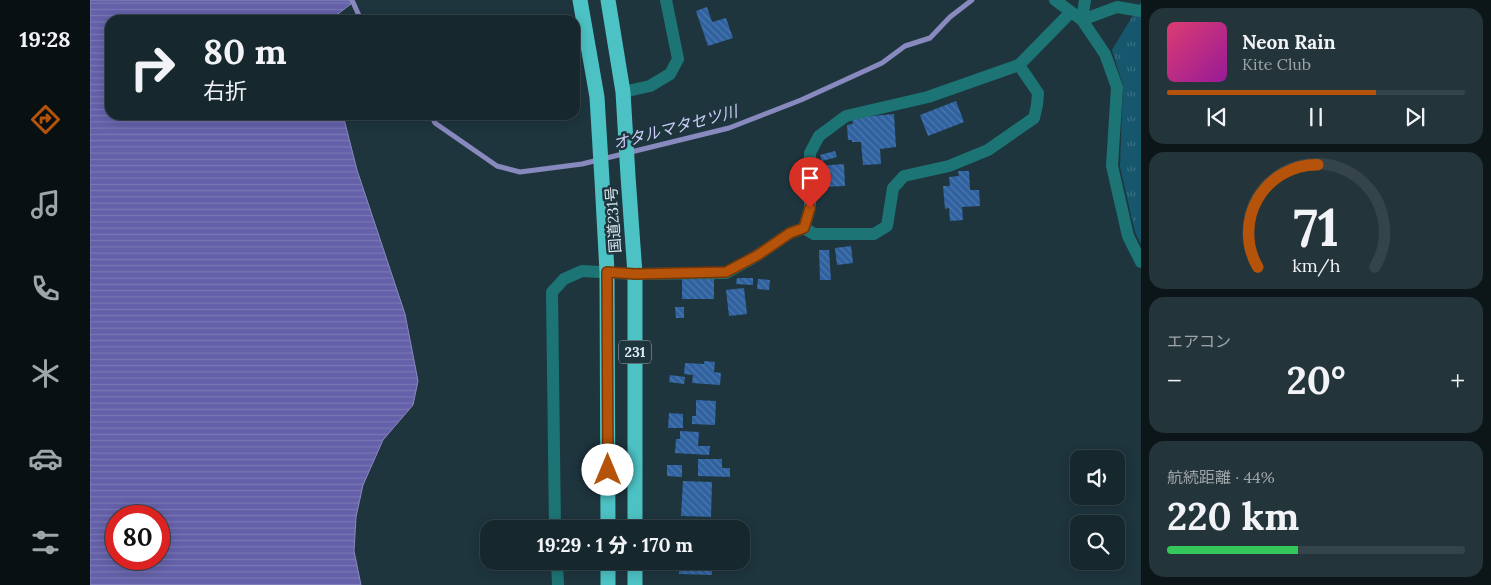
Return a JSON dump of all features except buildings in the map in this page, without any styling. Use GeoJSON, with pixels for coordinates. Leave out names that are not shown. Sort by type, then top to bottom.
{"type":"FeatureCollection","features":[{"type":"Feature","properties":{"kind":"highway","name":"国道231号"},"geometry":{"type":"LineString","coordinates":[[580,0],[597,97],[607,272],[608,520]]}},
{"type":"Feature","properties":{"kind":"highway","name":"国道231号"},"geometry":{"type":"LineString","coordinates":[[608,0],[623,92],[635,274],[635,520]]}},
{"type":"Feature","properties":{"kind":"highway"},"geometry":{"type":"LineString","coordinates":[[608,570],[608,585]]}},
{"type":"Feature","properties":{"kind":"highway"},"geometry":{"type":"LineString","coordinates":[[635,570],[635,585]]}},
{"type":"Feature","properties":{"kind":"street"},"geometry":{"type":"LineString","coordinates":[[623,92],[650,86],[670,74],[678,59],[666,0]]}},
{"type":"Feature","properties":{"kind":"street"},"geometry":{"type":"LineString","coordinates":[[1082,20],[1085,0]]}},
{"type":"Feature","properties":{"kind":"street"},"geometry":{"type":"LineString","coordinates":[[1057,2],[1082,20],[1104,54],[1117,87],[1112,166],[1128,236],[1141,262]]}},
{"type":"Feature","properties":{"kind":"street"},"geometry":{"type":"LineString","coordinates":[[1082,20],[1117,7],[1141,11]]}},
{"type":"Feature","properties":{"kind":"street"},"geometry":{"type":"LineString","coordinates":[[804,228],[810,208],[810,153],[819,136],[846,116],[928,98],[1018,65],[1071,12]]}},
{"type":"Feature","properties":{"kind":"street"},"geometry":{"type":"LineString","coordinates":[[804,228],[814,234],[874,234],[887,226],[893,188],[904,176],[949,166],[988,150],[1034,118],[1038,93],[1018,65]]}},
{"type":"Feature","properties":{"kind":"street"},"geometry":{"type":"LineString","coordinates":[[555,520],[552,292],[564,279],[582,271],[635,274],[726,272],[758,255],[790,233],[804,228]]}},
{"type":"Feature","properties":{"kind":"street"},"geometry":{"type":"LineString","coordinates":[[557,570],[558,585]]}},
{"type":"Feature","properties":{"kind":"green space"},"geometry":{"type":"Polygon","coordinates":[[[1141,2],[1141,244],[1135,232],[1120,167],[1123,85],[1112,50],[1141,2]]]}},
{"type":"Feature","properties":{"kind":"shaded area"},"geometry":{"type":"Polygon","coordinates":[[[90,0],[350,0],[351,4],[337,15],[105,15],[105,120],[344,120],[357,170],[405,314],[418,381],[413,405],[383,440],[363,485],[356,517],[354,551],[361,585],[90,585],[90,0]]]}},
{"type":"Feature","properties":{"kind":"waterway","name":"オタルマタセツ川"},"geometry":{"type":"LineString","coordinates":[[352,0],[359,15]]}},
{"type":"Feature","properties":{"kind":"waterway","name":"オタルマタセツ川"},"geometry":{"type":"LineString","coordinates":[[434,120],[435,123],[497,166],[520,172],[582,164],[729,128],[801,100],[882,63],[905,46],[930,38],[950,17],[972,0]]}},
{"type":"Feature","properties":{"kind":"route"},"geometry":{"type":"LineString","coordinates":[[608,470],[607,272],[635,274],[726,272],[758,255],[790,233],[804,228],[810,208]]}}]}
